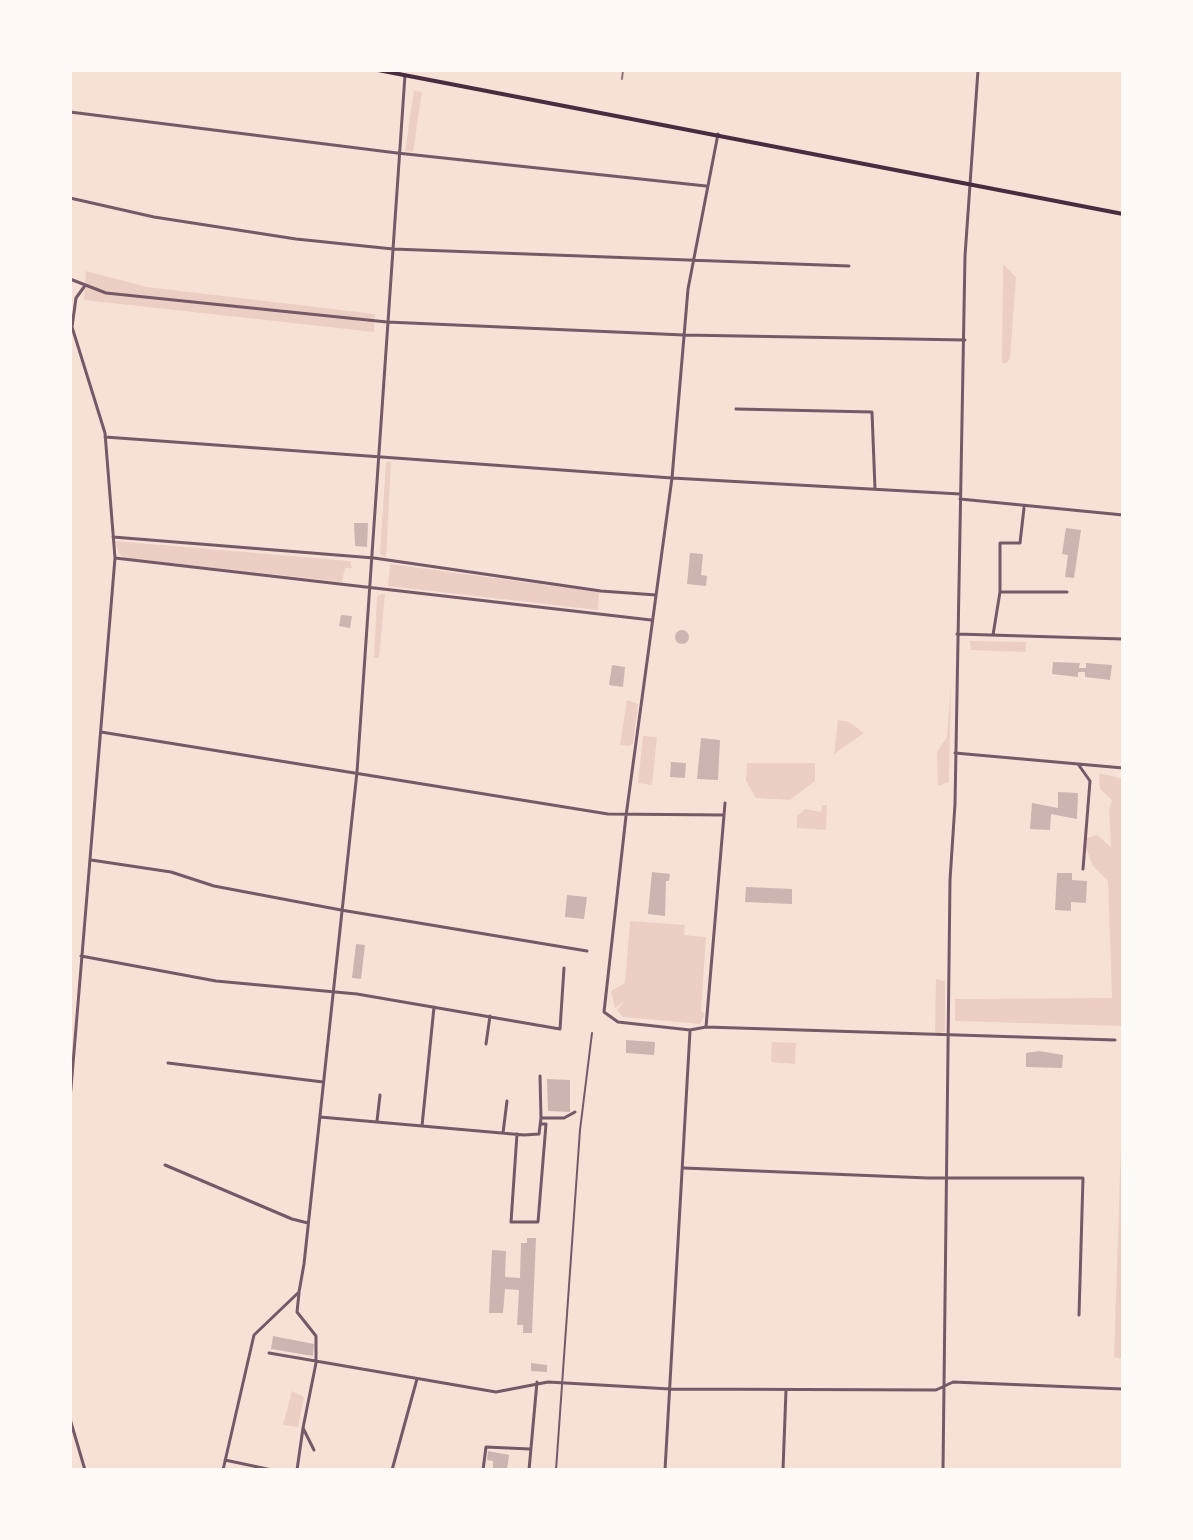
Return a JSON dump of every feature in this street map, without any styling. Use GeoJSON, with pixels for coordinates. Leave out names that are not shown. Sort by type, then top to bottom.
{"type":"FeatureCollection","features":[{"type":"Feature","properties":{"kind":"main road"},"geometry":{"type":"LineString","coordinates":[[378,70],[1123,214]]}},
{"type":"Feature","properties":{"kind":"street"},"geometry":{"type":"LineString","coordinates":[[943,1470],[946,1178],[967,184],[978,70]]}},
{"type":"Feature","properties":{"kind":"street"},"geometry":{"type":"LineString","coordinates":[[295,1470],[316,1363],[316,1336],[297,1312],[357,772],[381,457],[397,153],[405,75]]}},
{"type":"Feature","properties":{"kind":"street"},"geometry":{"type":"LineString","coordinates":[[70,112],[397,153],[708,186]]}},
{"type":"Feature","properties":{"kind":"street"},"geometry":{"type":"LineString","coordinates":[[718,134],[693,260],[672,478],[626,816],[604,1012],[618,1022],[690,1030],[706,1027],[1115,1040]]}},
{"type":"Feature","properties":{"kind":"street"},"geometry":{"type":"LineString","coordinates":[[70,198],[185,222],[296,239],[393,249],[849,266]]}},
{"type":"Feature","properties":{"kind":"street"},"geometry":{"type":"LineString","coordinates":[[70,279],[106,293],[387,322],[684,335],[965,340]]}},
{"type":"Feature","properties":{"kind":"street"},"geometry":{"type":"LineString","coordinates":[[70,1100],[115,558],[105,437],[72,327],[76,298],[84,287]]}},
{"type":"Feature","properties":{"kind":"street"},"geometry":{"type":"LineString","coordinates":[[736,409],[872,412],[875,489]]}},
{"type":"Feature","properties":{"kind":"street"},"geometry":{"type":"LineString","coordinates":[[105,437],[672,478],[875,489],[960,496],[1024,508],[1123,515]]}},
{"type":"Feature","properties":{"kind":"street"},"geometry":{"type":"LineString","coordinates":[[993,635],[1000,592],[1000,543],[1020,543],[1024,508]]}},
{"type":"Feature","properties":{"kind":"street"},"geometry":{"type":"LineString","coordinates":[[113,537],[374,558],[571,587],[656,595]]}},
{"type":"Feature","properties":{"kind":"street"},"geometry":{"type":"LineString","coordinates":[[115,558],[653,620]]}},
{"type":"Feature","properties":{"kind":"street"},"geometry":{"type":"LineString","coordinates":[[1000,592],[1067,592]]}},
{"type":"Feature","properties":{"kind":"street"},"geometry":{"type":"LineString","coordinates":[[957,634],[1123,639]]}},
{"type":"Feature","properties":{"kind":"street"},"geometry":{"type":"LineString","coordinates":[[101,732],[626,816],[644,812],[724,815]]}},
{"type":"Feature","properties":{"kind":"street"},"geometry":{"type":"LineString","coordinates":[[955,753],[1123,768]]}},
{"type":"Feature","properties":{"kind":"street"},"geometry":{"type":"LineString","coordinates":[[1078,764],[1090,781],[1083,869]]}},
{"type":"Feature","properties":{"kind":"street"},"geometry":{"type":"LineString","coordinates":[[706,1027],[725,803]]}},
{"type":"Feature","properties":{"kind":"street"},"geometry":{"type":"LineString","coordinates":[[91,860],[171,872],[214,886],[341,910],[587,951]]}},
{"type":"Feature","properties":{"kind":"street"},"geometry":{"type":"LineString","coordinates":[[81,956],[216,981],[333,991],[560,1029],[564,968]]}},
{"type":"Feature","properties":{"kind":"street"},"geometry":{"type":"LineString","coordinates":[[422,1126],[434,1007]]}},
{"type":"Feature","properties":{"kind":"street"},"geometry":{"type":"LineString","coordinates":[[486,1044],[490,1016]]}},
{"type":"Feature","properties":{"kind":"street"},"geometry":{"type":"LineString","coordinates":[[665,1470],[690,1030]]}},
{"type":"Feature","properties":{"kind":"street"},"geometry":{"type":"LineString","coordinates":[[556,1470],[580,1130],[592,1033]]}},
{"type":"Feature","properties":{"kind":"street"},"geometry":{"type":"LineString","coordinates":[[168,1063],[323,1082]]}},
{"type":"Feature","properties":{"kind":"street"},"geometry":{"type":"LineString","coordinates":[[320,1117],[539,1134],[540,1076]]}},
{"type":"Feature","properties":{"kind":"street"},"geometry":{"type":"LineString","coordinates":[[377,1121],[380,1095]]}},
{"type":"Feature","properties":{"kind":"street"},"geometry":{"type":"LineString","coordinates":[[503,1133],[507,1101]]}},
{"type":"Feature","properties":{"kind":"street"},"geometry":{"type":"LineString","coordinates":[[541,1118],[564,1118],[575,1112]]}},
{"type":"Feature","properties":{"kind":"street"},"geometry":{"type":"LineString","coordinates":[[517,1134],[511,1222],[538,1222],[546,1124],[540,1124]]}},
{"type":"Feature","properties":{"kind":"street"},"geometry":{"type":"LineString","coordinates":[[165,1165],[282,1216],[308,1223]]}},
{"type":"Feature","properties":{"kind":"street"},"geometry":{"type":"LineString","coordinates":[[684,1168],[946,1178],[1083,1178],[1079,1315]]}},
{"type":"Feature","properties":{"kind":"street"},"geometry":{"type":"LineString","coordinates":[[223,1470],[254,1335],[299,1292]]}},
{"type":"Feature","properties":{"kind":"street"},"geometry":{"type":"LineString","coordinates":[[269,1353],[496,1392],[537,1382],[670,1389],[936,1390],[953,1382],[1123,1389]]}},
{"type":"Feature","properties":{"kind":"street"},"geometry":{"type":"LineString","coordinates":[[392,1470],[417,1379]]}},
{"type":"Feature","properties":{"kind":"street"},"geometry":{"type":"LineString","coordinates":[[529,1470],[537,1382]]}},
{"type":"Feature","properties":{"kind":"street"},"geometry":{"type":"LineString","coordinates":[[783,1470],[786,1390]]}},
{"type":"Feature","properties":{"kind":"street"},"geometry":{"type":"LineString","coordinates":[[70,1419],[85,1470]]}},
{"type":"Feature","properties":{"kind":"street"},"geometry":{"type":"LineString","coordinates":[[303,1428],[314,1450]]}},
{"type":"Feature","properties":{"kind":"street"},"geometry":{"type":"LineString","coordinates":[[483,1470],[486,1447],[531,1449]]}},
{"type":"Feature","properties":{"kind":"street"},"geometry":{"type":"LineString","coordinates":[[225,1460],[272,1470]]}},
{"type":"Feature","properties":{"kind":"shaded area"},"geometry":{"type":"Polygon","coordinates":[[[414,91],[422,92],[413,152],[405,151],[414,91]]]}},
{"type":"Feature","properties":{"kind":"shaded area"},"geometry":{"type":"Polygon","coordinates":[[[1003,264],[1016,277],[1010,359],[1006,363],[1002,363],[1003,264]]]}},
{"type":"Feature","properties":{"kind":"shaded area"},"geometry":{"type":"Polygon","coordinates":[[[86,271],[147,287],[375,314],[374,332],[84,300],[86,271]]]}},
{"type":"Feature","properties":{"kind":"shaded area"},"geometry":{"type":"Polygon","coordinates":[[[386,462],[391,462],[386,558],[380,554],[386,462]]]}},
{"type":"Feature","properties":{"kind":"shaded area"},"geometry":{"type":"Polygon","coordinates":[[[115,541],[350,561],[352,568],[345,568],[342,582],[125,558],[119,554],[115,541]]]}},
{"type":"Feature","properties":{"kind":"shaded area"},"geometry":{"type":"Polygon","coordinates":[[[390,564],[599,592],[598,610],[388,586],[390,564]]]}},
{"type":"Feature","properties":{"kind":"shaded area"},"geometry":{"type":"Polygon","coordinates":[[[385,594],[379,658],[374,658],[377,597],[385,594]]]}},
{"type":"Feature","properties":{"kind":"shaded area"},"geometry":{"type":"Polygon","coordinates":[[[970,641],[1026,642],[1026,652],[971,650],[970,641]]]}},
{"type":"Feature","properties":{"kind":"shaded area"},"geometry":{"type":"Polygon","coordinates":[[[951,684],[949,782],[938,786],[937,752],[947,737],[951,684]]]}},
{"type":"Feature","properties":{"kind":"shaded area"},"geometry":{"type":"Polygon","coordinates":[[[627,700],[638,704],[633,744],[629,746],[620,745],[627,700]]]}},
{"type":"Feature","properties":{"kind":"shaded area"},"geometry":{"type":"Polygon","coordinates":[[[838,720],[849,722],[864,733],[834,754],[838,720]]]}},
{"type":"Feature","properties":{"kind":"shaded area"},"geometry":{"type":"Polygon","coordinates":[[[643,736],[657,737],[652,785],[638,783],[643,736]]]}},
{"type":"Feature","properties":{"kind":"shaded area"},"geometry":{"type":"Polygon","coordinates":[[[747,763],[815,763],[815,781],[790,800],[756,798],[746,781],[747,763]]]}},
{"type":"Feature","properties":{"kind":"shaded area"},"geometry":{"type":"Polygon","coordinates":[[[1099,773],[1123,779],[1123,1026],[955,1021],[955,999],[1112,998],[1108,881],[1093,866],[1086,848],[1087,838],[1097,835],[1111,847],[1109,809],[1112,800],[1100,789],[1099,773]]]}},
{"type":"Feature","properties":{"kind":"shaded area"},"geometry":{"type":"Polygon","coordinates":[[[822,805],[827,805],[826,830],[797,828],[797,816],[805,809],[821,812],[822,805]]]}},
{"type":"Feature","properties":{"kind":"shaded area"},"geometry":{"type":"Polygon","coordinates":[[[630,921],[685,925],[684,935],[706,937],[701,1011],[705,1014],[700,1024],[623,1017],[617,1010],[624,1001],[615,1008],[611,991],[625,983],[630,921]]]}},
{"type":"Feature","properties":{"kind":"shaded area"},"geometry":{"type":"Polygon","coordinates":[[[936,979],[945,981],[945,1031],[935,1035],[936,979]]]}},
{"type":"Feature","properties":{"kind":"shaded area"},"geometry":{"type":"Polygon","coordinates":[[[772,1042],[796,1043],[795,1064],[771,1062],[772,1042]]]}},
{"type":"Feature","properties":{"kind":"shaded area"},"geometry":{"type":"Polygon","coordinates":[[[1123,1085],[1123,1359],[1114,1357],[1123,1085]]]}},
{"type":"Feature","properties":{"kind":"shaded area"},"geometry":{"type":"Polygon","coordinates":[[[292,1391],[304,1397],[298,1427],[283,1425],[292,1391]]]}},
{"type":"Feature","properties":{"kind":"building"},"geometry":{"type":"Polygon","coordinates":[[[354,523],[368,523],[367,547],[355,546],[354,523]]]}},
{"type":"Feature","properties":{"kind":"building"},"geometry":{"type":"Polygon","coordinates":[[[1066,528],[1081,530],[1074,578],[1065,577],[1068,555],[1062,554],[1066,528]]]}},
{"type":"Feature","properties":{"kind":"building"},"geometry":{"type":"Polygon","coordinates":[[[690,553],[703,554],[701,575],[707,576],[706,586],[687,584],[690,553]]]}},
{"type":"Feature","properties":{"kind":"building"},"geometry":{"type":"Polygon","coordinates":[[[341,615],[352,616],[350,628],[339,626],[341,615]]]}},
{"type":"Feature","properties":{"kind":"building"},"geometry":{"type":"Polygon","coordinates":[[[682,630],[689,637],[682,644],[675,637],[682,630]]]}},
{"type":"Feature","properties":{"kind":"building"},"geometry":{"type":"Polygon","coordinates":[[[1053,662],[1080,663],[1079,668],[1086,668],[1086,663],[1112,665],[1110,680],[1085,677],[1085,672],[1078,672],[1078,677],[1052,674],[1053,662]]]}},
{"type":"Feature","properties":{"kind":"building"},"geometry":{"type":"Polygon","coordinates":[[[612,665],[625,667],[623,687],[609,685],[612,665]]]}},
{"type":"Feature","properties":{"kind":"building"},"geometry":{"type":"Polygon","coordinates":[[[701,738],[720,740],[718,780],[697,779],[701,738]]]}},
{"type":"Feature","properties":{"kind":"building"},"geometry":{"type":"Polygon","coordinates":[[[671,762],[686,763],[685,778],[670,777],[671,762]]]}},
{"type":"Feature","properties":{"kind":"building"},"geometry":{"type":"Polygon","coordinates":[[[1058,792],[1078,793],[1077,819],[1051,814],[1050,830],[1030,829],[1032,803],[1058,808],[1058,792]]]}},
{"type":"Feature","properties":{"kind":"building"},"geometry":{"type":"Polygon","coordinates":[[[652,872],[670,874],[669,881],[666,881],[665,916],[648,914],[652,872]]]}},
{"type":"Feature","properties":{"kind":"building"},"geometry":{"type":"Polygon","coordinates":[[[1057,873],[1072,873],[1072,880],[1087,881],[1086,903],[1071,902],[1071,911],[1055,910],[1057,873]]]}},
{"type":"Feature","properties":{"kind":"building"},"geometry":{"type":"Polygon","coordinates":[[[746,887],[792,889],[792,904],[745,902],[746,887]]]}},
{"type":"Feature","properties":{"kind":"building"},"geometry":{"type":"Polygon","coordinates":[[[567,895],[587,897],[584,919],[565,917],[567,895]]]}},
{"type":"Feature","properties":{"kind":"building"},"geometry":{"type":"Polygon","coordinates":[[[356,944],[365,945],[361,979],[352,978],[356,944]]]}},
{"type":"Feature","properties":{"kind":"building"},"geometry":{"type":"Polygon","coordinates":[[[626,1040],[655,1042],[654,1055],[626,1053],[626,1040]]]}},
{"type":"Feature","properties":{"kind":"building"},"geometry":{"type":"Polygon","coordinates":[[[1039,1051],[1063,1055],[1062,1068],[1026,1067],[1026,1053],[1039,1051]]]}},
{"type":"Feature","properties":{"kind":"building"},"geometry":{"type":"Polygon","coordinates":[[[547,1079],[570,1080],[570,1112],[548,1111],[547,1079]]]}},
{"type":"Feature","properties":{"kind":"building"},"geometry":{"type":"Polygon","coordinates":[[[527,1238],[536,1238],[532,1333],[523,1333],[523,1325],[517,1325],[519,1290],[505,1289],[503,1313],[489,1313],[492,1250],[506,1251],[505,1277],[520,1278],[521,1243],[527,1243],[527,1238]]]}},
{"type":"Feature","properties":{"kind":"building"},"geometry":{"type":"Polygon","coordinates":[[[273,1336],[314,1344],[313,1356],[271,1349],[273,1336]]]}},
{"type":"Feature","properties":{"kind":"building"},"geometry":{"type":"Polygon","coordinates":[[[531,1363],[547,1365],[547,1372],[531,1371],[531,1363]]]}},
{"type":"Feature","properties":{"kind":"building"},"geometry":{"type":"Polygon","coordinates":[[[488,1451],[509,1455],[507,1470],[493,1470],[493,1461],[487,1460],[488,1451]]]}},
{"type":"Feature","properties":{"kind":"railway"},"geometry":{"type":"LineString","coordinates":[[622,79],[623,70]]}}]}
